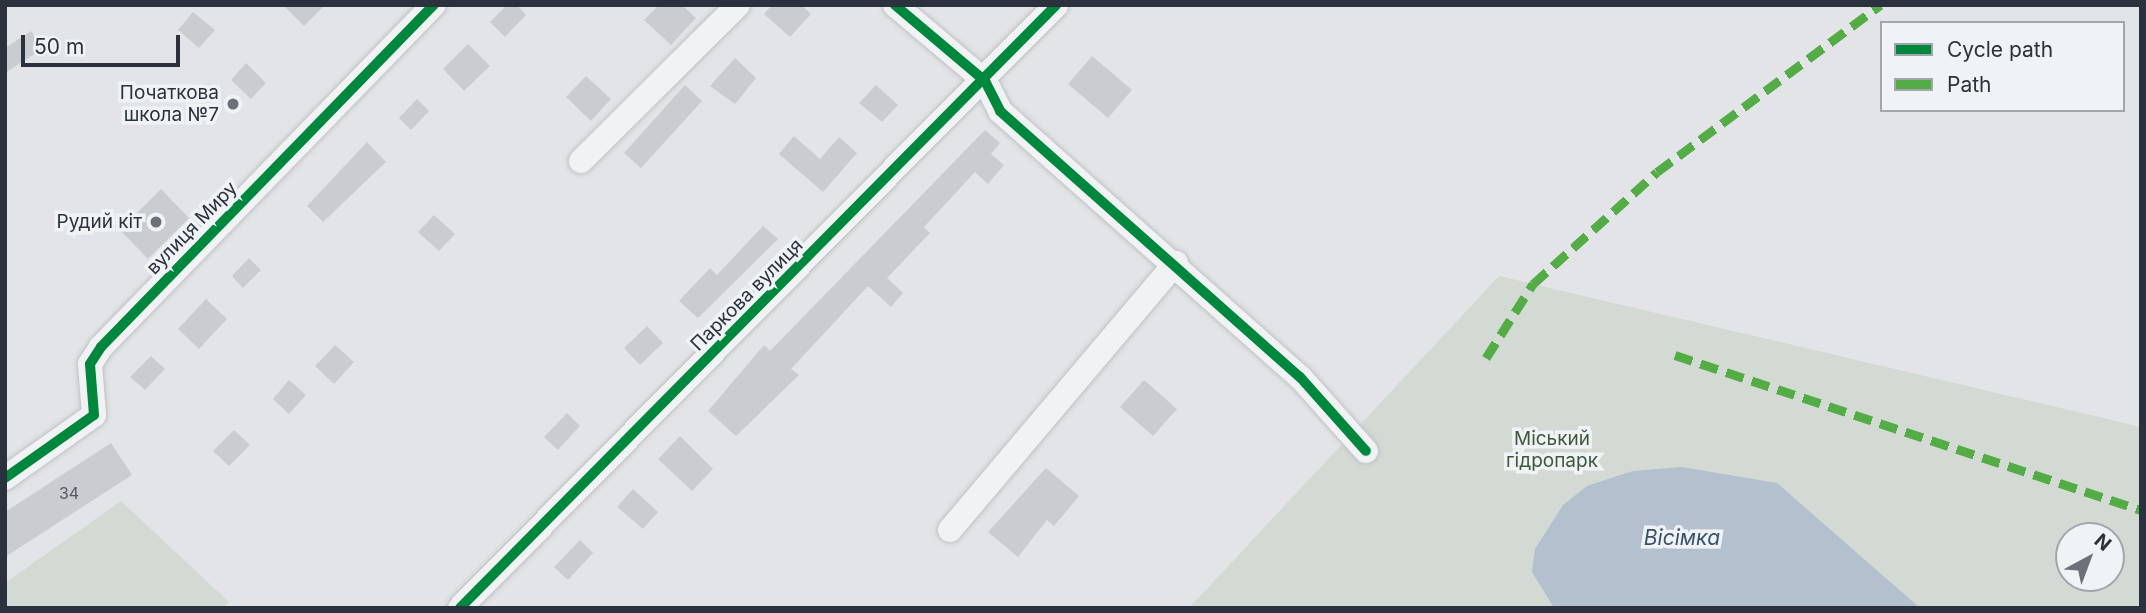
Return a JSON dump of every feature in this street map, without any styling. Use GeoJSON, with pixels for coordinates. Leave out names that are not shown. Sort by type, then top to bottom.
{"type":"FeatureCollection","features":[{"type":"Feature","properties":{"kind":"street","name":"вулиця Миру"},"geometry":{"type":"LineString","coordinates":[[5,478],[94,415],[90,364],[101,346],[434,5]]}},
{"type":"Feature","properties":{"kind":"street"},"geometry":{"type":"LineString","coordinates":[[581,161],[738,5]]}},
{"type":"Feature","properties":{"kind":"street"},"geometry":{"type":"LineString","coordinates":[[895,5],[985,81],[1000,111],[1176,263],[1300,377],[1366,451]]}},
{"type":"Feature","properties":{"kind":"street","name":"Паркова вулиця"},"geometry":{"type":"LineString","coordinates":[[460,608],[985,81],[1056,5]]}},
{"type":"Feature","properties":{"kind":"street"},"geometry":{"type":"LineString","coordinates":[[950,530],[1176,263]]}},
{"type":"Feature","properties":{"kind":"green space","name":"Міський гідропарк"},"geometry":{"type":"Polygon","coordinates":[[[1499,276],[2141,427],[2141,608],[1189,608],[1499,276]]]}},
{"type":"Feature","properties":{"kind":"green space"},"geometry":{"type":"Polygon","coordinates":[[[121,501],[229,602],[223,608],[5,608],[5,583],[121,501]]]}},
{"type":"Feature","properties":{"kind":"water","name":"Вісімка"},"geometry":{"type":"Polygon","coordinates":[[[1682,467],[1777,483],[1920,608],[1554,608],[1532,572],[1535,549],[1563,505],[1587,486],[1633,471],[1682,467]]]}},
{"type":"Feature","properties":{"kind":"building"},"geometry":{"type":"Polygon","coordinates":[[[283,5],[325,5],[304,26],[283,5]]]}},
{"type":"Feature","properties":{"kind":"building"},"geometry":{"type":"Polygon","coordinates":[[[507,5],[517,5],[526,15],[505,37],[490,22],[507,5]]]}},
{"type":"Feature","properties":{"kind":"building"},"geometry":{"type":"Polygon","coordinates":[[[659,5],[682,5],[696,18],[671,45],[644,20],[659,5]]]}},
{"type":"Feature","properties":{"kind":"building"},"geometry":{"type":"Polygon","coordinates":[[[772,5],[801,5],[811,14],[790,37],[764,14],[772,5]]]}},
{"type":"Feature","properties":{"kind":"building"},"geometry":{"type":"Polygon","coordinates":[[[193,12],[215,30],[199,48],[178,30],[193,12]]]}},
{"type":"Feature","properties":{"kind":"building"},"geometry":{"type":"Polygon","coordinates":[[[31,31],[42,49],[5,73],[5,48],[31,31]]]}},
{"type":"Feature","properties":{"kind":"building"},"geometry":{"type":"Polygon","coordinates":[[[468,44],[490,66],[464,91],[443,69],[468,44]]]}},
{"type":"Feature","properties":{"kind":"building"},"geometry":{"type":"Polygon","coordinates":[[[1092,56],[1132,90],[1108,118],[1068,84],[1092,56]]]}},
{"type":"Feature","properties":{"kind":"building"},"geometry":{"type":"Polygon","coordinates":[[[735,58],[756,78],[735,104],[710,86],[735,58]]]}},
{"type":"Feature","properties":{"kind":"building"},"geometry":{"type":"Polygon","coordinates":[[[246,63],[266,83],[251,99],[231,80],[246,63]]]}},
{"type":"Feature","properties":{"kind":"building"},"geometry":{"type":"Polygon","coordinates":[[[586,76],[611,99],[591,121],[566,97],[586,76]]]}},
{"type":"Feature","properties":{"kind":"building"},"geometry":{"type":"Polygon","coordinates":[[[685,85],[702,101],[641,168],[624,153],[685,85]]]}},
{"type":"Feature","properties":{"kind":"building"},"geometry":{"type":"Polygon","coordinates":[[[876,85],[898,105],[882,122],[859,103],[876,85]]]}},
{"type":"Feature","properties":{"kind":"building"},"geometry":{"type":"Polygon","coordinates":[[[417,99],[429,111],[411,130],[399,118],[417,99]]]}},
{"type":"Feature","properties":{"kind":"building"},"geometry":{"type":"Polygon","coordinates":[[[985,130],[1000,143],[991,154],[1004,165],[988,184],[975,172],[924,227],[930,233],[887,278],[903,293],[891,307],[868,286],[791,369],[799,375],[736,436],[708,411],[764,345],[770,351],[985,130]]]}},
{"type":"Feature","properties":{"kind":"building"},"geometry":{"type":"Polygon","coordinates":[[[794,136],[820,159],[839,137],[857,153],[823,192],[779,154],[794,136]]]}},
{"type":"Feature","properties":{"kind":"building"},"geometry":{"type":"Polygon","coordinates":[[[367,142],[386,162],[323,222],[307,206],[367,142]]]}},
{"type":"Feature","properties":{"kind":"building"},"geometry":{"type":"Polygon","coordinates":[[[161,189],[189,218],[148,259],[120,230],[161,189]]]}},
{"type":"Feature","properties":{"kind":"building"},"geometry":{"type":"Polygon","coordinates":[[[434,215],[455,234],[439,251],[418,232],[434,215]]]}},
{"type":"Feature","properties":{"kind":"building"},"geometry":{"type":"Polygon","coordinates":[[[763,226],[778,239],[698,318],[679,301],[710,268],[717,275],[763,226]]]}},
{"type":"Feature","properties":{"kind":"building"},"geometry":{"type":"Polygon","coordinates":[[[249,258],[261,270],[243,288],[232,276],[249,258]]]}},
{"type":"Feature","properties":{"kind":"building"},"geometry":{"type":"Polygon","coordinates":[[[206,299],[227,319],[199,349],[178,329],[206,299]]]}},
{"type":"Feature","properties":{"kind":"building"},"geometry":{"type":"Polygon","coordinates":[[[647,326],[663,343],[640,365],[624,348],[647,326]]]}},
{"type":"Feature","properties":{"kind":"building"},"geometry":{"type":"Polygon","coordinates":[[[335,345],[354,362],[334,384],[315,366],[335,345]]]}},
{"type":"Feature","properties":{"kind":"building"},"geometry":{"type":"Polygon","coordinates":[[[151,356],[165,369],[145,390],[130,377],[151,356]]]}},
{"type":"Feature","properties":{"kind":"building"},"geometry":{"type":"Polygon","coordinates":[[[289,380],[306,395],[289,414],[273,399],[289,380]]]}},
{"type":"Feature","properties":{"kind":"building"},"geometry":{"type":"Polygon","coordinates":[[[1144,380],[1177,409],[1153,436],[1120,407],[1144,380]]]}},
{"type":"Feature","properties":{"kind":"building"},"geometry":{"type":"Polygon","coordinates":[[[567,413],[580,426],[558,450],[544,437],[567,413]]]}},
{"type":"Feature","properties":{"kind":"building"},"geometry":{"type":"Polygon","coordinates":[[[234,430],[250,445],[229,466],[213,451],[234,430]]]}},
{"type":"Feature","properties":{"kind":"building"},"geometry":{"type":"Polygon","coordinates":[[[680,436],[713,469],[692,491],[658,459],[680,436]]]}},
{"type":"Feature","properties":{"kind":"building"},"geometry":{"type":"Polygon","coordinates":[[[111,443],[132,475],[5,557],[5,512],[111,443]]]}},
{"type":"Feature","properties":{"kind":"building"},"geometry":{"type":"Polygon","coordinates":[[[1046,468],[1079,496],[1054,526],[1047,520],[1018,557],[988,532],[1046,468]]]}},
{"type":"Feature","properties":{"kind":"building"},"geometry":{"type":"Polygon","coordinates":[[[633,489],[658,512],[643,529],[617,507],[633,489]]]}},
{"type":"Feature","properties":{"kind":"building"},"geometry":{"type":"Polygon","coordinates":[[[580,540],[593,553],[568,580],[554,567],[580,540]]]}},
{"type":"Feature","properties":{"kind":"marked path"},"geometry":{"type":"LineString","coordinates":[[1486,358],[1533,284],[1657,172],[1880,5]]}},
{"type":"Feature","properties":{"kind":"marked path"},"geometry":{"type":"LineString","coordinates":[[1675,355],[2141,510]]}},
{"type":"Feature","properties":{"kind":"cycle path"},"geometry":{"type":"LineString","coordinates":[[5,478],[94,415],[90,364],[101,347],[434,5]]}},
{"type":"Feature","properties":{"kind":"cycle path"},"geometry":{"type":"LineString","coordinates":[[895,5],[985,81],[1000,111],[1300,377],[1366,451]]}},
{"type":"Feature","properties":{"kind":"cycle path"},"geometry":{"type":"LineString","coordinates":[[460,608],[1056,5]]}},
{"type":"Feature","properties":{"kind":"place","name":"Початкова школа №7"},"geometry":{"type":"Point","coordinates":[233,104]}},
{"type":"Feature","properties":{"kind":"place","name":"Рудий кіт"},"geometry":{"type":"Point","coordinates":[156,222]}}]}
